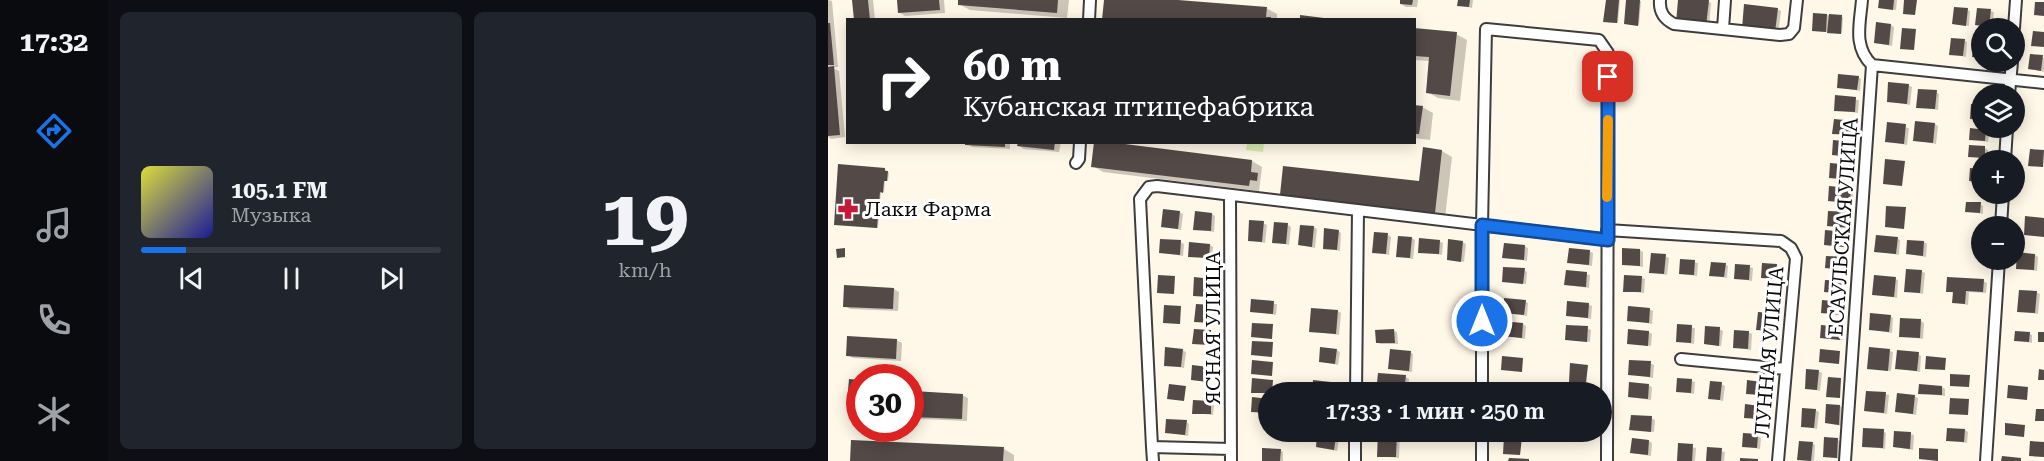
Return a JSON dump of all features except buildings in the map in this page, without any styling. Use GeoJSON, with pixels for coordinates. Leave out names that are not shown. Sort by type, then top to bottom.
{"type":"FeatureCollection","features":[{"type":"Feature","properties":{"kind":"street"},"geometry":{"type":"LineString","coordinates":[[1089,18],[1090,0]]}},
{"type":"Feature","properties":{"kind":"street"},"geometry":{"type":"LineString","coordinates":[[1723,29],[1725,0]]}},
{"type":"Feature","properties":{"kind":"street"},"geometry":{"type":"LineString","coordinates":[[1660,4],[1667,20],[1674,24],[1789,34],[1794,28],[1797,0]]}},
{"type":"Feature","properties":{"kind":"street"},"geometry":{"type":"LineString","coordinates":[[1862,0],[1858,42],[1864,57],[1872,65],[1991,84]]}},
{"type":"Feature","properties":{"kind":"street"},"geometry":{"type":"LineString","coordinates":[[2015,18],[2016,0]]}},
{"type":"Feature","properties":{"kind":"street"},"geometry":{"type":"LineString","coordinates":[[1482,382],[1486,29],[1599,40],[1608,53],[1607,461]]}},
{"type":"Feature","properties":{"kind":"street","name":"ЕСАУЛЬСКАЯ УЛИЦА"},"geometry":{"type":"LineString","coordinates":[[1845,461],[1872,65]]}},
{"type":"Feature","properties":{"kind":"street"},"geometry":{"type":"LineString","coordinates":[[2025,85],[2044,83]]}},
{"type":"Feature","properties":{"kind":"street"},"geometry":{"type":"LineString","coordinates":[[1076,163],[1079,159],[1080,144]]}},
{"type":"Feature","properties":{"kind":"street"},"geometry":{"type":"LineString","coordinates":[[1153,461],[1140,199],[1149,187],[1157,186],[1482,225],[1607,235]]}},
{"type":"Feature","properties":{"kind":"street","name":"ЯСНАЯ УЛИЦА"},"geometry":{"type":"LineString","coordinates":[[1230,195],[1231,455]]}},
{"type":"Feature","properties":{"kind":"street"},"geometry":{"type":"LineString","coordinates":[[1356,382],[1358,210]]}},
{"type":"Feature","properties":{"kind":"street","name":"ЛУННАЯ УЛИЦА"},"geometry":{"type":"LineString","coordinates":[[1607,235],[1781,241],[1791,248],[1796,258],[1778,461]]}},
{"type":"Feature","properties":{"kind":"street"},"geometry":{"type":"LineString","coordinates":[[1986,461],[1998,270]]}},
{"type":"Feature","properties":{"kind":"street"},"geometry":{"type":"LineString","coordinates":[[1681,359],[1786,369]]}},
{"type":"Feature","properties":{"kind":"street"},"geometry":{"type":"LineString","coordinates":[[1355,442],[1355,461]]}},
{"type":"Feature","properties":{"kind":"street"},"geometry":{"type":"LineString","coordinates":[[1482,442],[1482,461]]}},
{"type":"Feature","properties":{"kind":"street"},"geometry":{"type":"LineString","coordinates":[[1152,447],[1231,455]]}},
{"type":"Feature","properties":{"kind":"green space"},"geometry":{"type":"Polygon","coordinates":[[[1247,144],[1264,144],[1263,152],[1246,150],[1247,144]]]}},
{"type":"Feature","properties":{"kind":"slow traffic"},"geometry":{"type":"LineString","coordinates":[[1607,197],[1608,120]]}},
{"type":"Feature","properties":{"kind":"place","name":"Лаки Фарма"},"geometry":{"type":"Point","coordinates":[848,209]}},
{"type":"Feature","properties":{"kind":"route"},"geometry":{"type":"LineString","coordinates":[[1482,321],[1482,225],[1608,240],[1608,77]]}}]}
